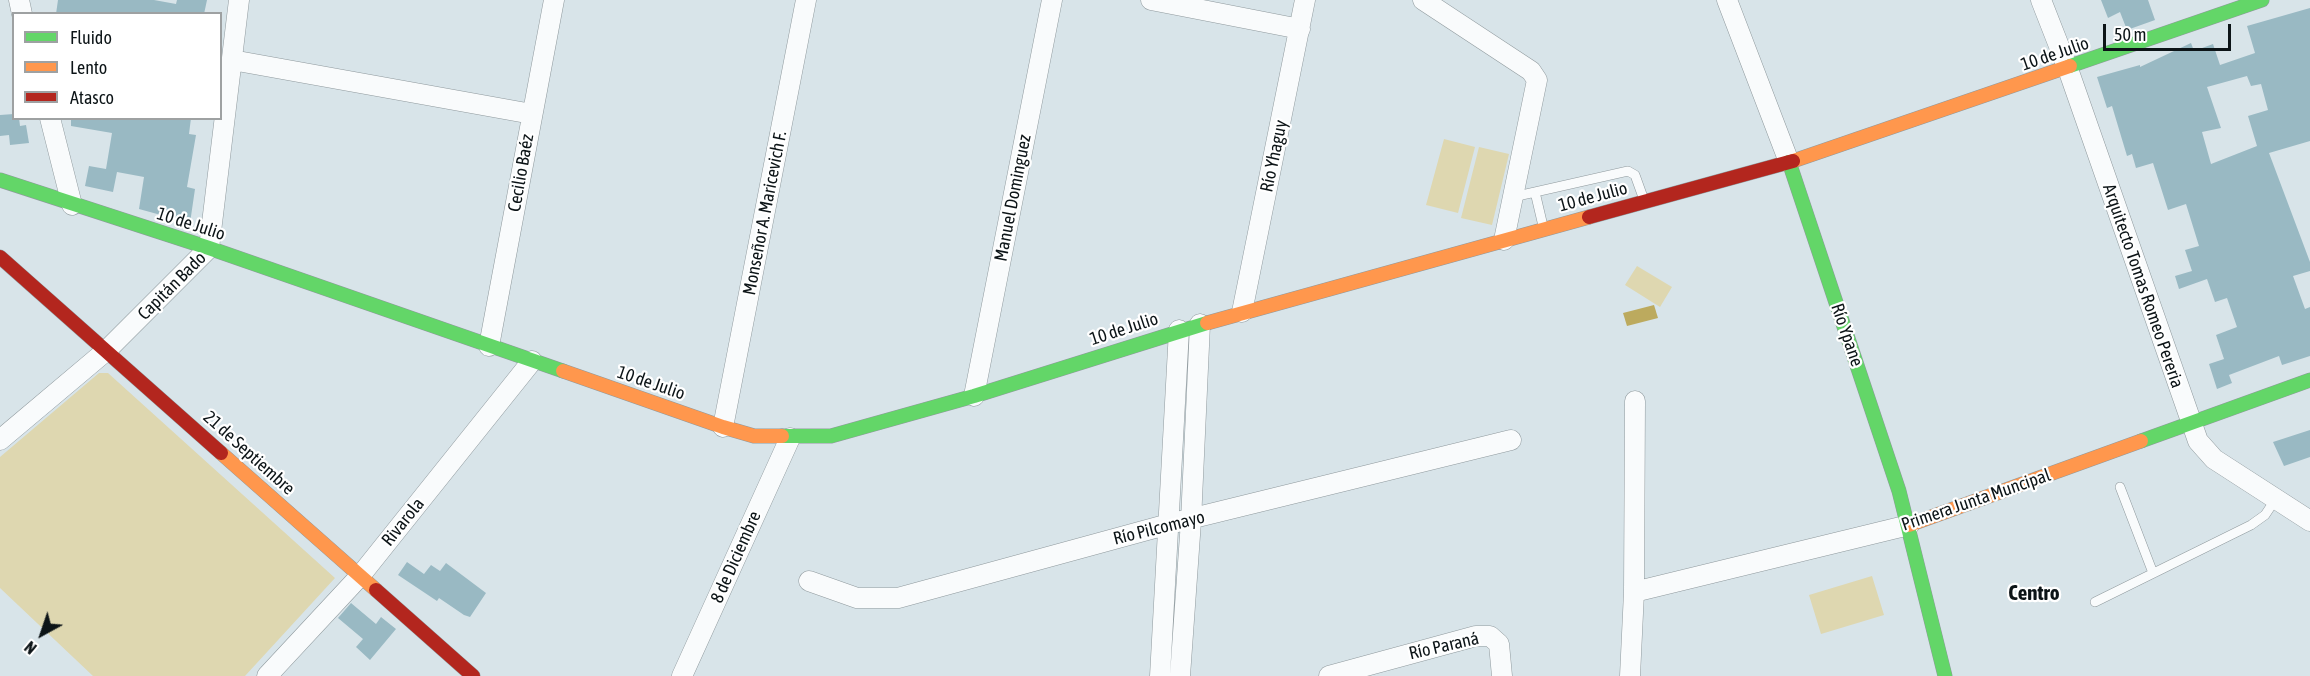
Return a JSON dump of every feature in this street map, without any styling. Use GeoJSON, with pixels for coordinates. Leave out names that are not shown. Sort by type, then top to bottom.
{"type":"FeatureCollection","features":[{"type":"Feature","properties":{"kind":"main road","name":"10 de Julio"},"geometry":{"type":"LineString","coordinates":[[0,180],[209,248],[723,427],[754,436],[790,438],[831,436],[974,396],[1179,330],[1789,162],[2068,69],[2262,0]]}},
{"type":"Feature","properties":{"kind":"main road","name":"Río Ypane"},"geometry":{"type":"LineString","coordinates":[[1789,162],[1909,525],[1945,676]]}},
{"type":"Feature","properties":{"kind":"main road","name":"21 de Septiembre"},"geometry":{"type":"LineString","coordinates":[[0,257],[473,676]]}},
{"type":"Feature","properties":{"kind":"main road","name":"Primera Junta Muncipal"},"geometry":{"type":"LineString","coordinates":[[1909,525],[2310,380]]}},
{"type":"Feature","properties":{"kind":"street","name":"Capitán Bado"},"geometry":{"type":"LineString","coordinates":[[0,440],[107,350],[209,248],[239,0]]}},
{"type":"Feature","properties":{"kind":"street","name":"Cecilio Baéz"},"geometry":{"type":"LineString","coordinates":[[489,346],[554,0]]}},
{"type":"Feature","properties":{"kind":"street","name":"Monseñor A. Maricevich F."},"geometry":{"type":"LineString","coordinates":[[723,427],[806,0]]}},
{"type":"Feature","properties":{"kind":"street","name":"Manuel Dominguez"},"geometry":{"type":"LineString","coordinates":[[974,396],[1052,0]]}},
{"type":"Feature","properties":{"kind":"street"},"geometry":{"type":"LineString","coordinates":[[1151,0],[1300,29]]}},
{"type":"Feature","properties":{"kind":"street","name":"Río Yhaguy"},"geometry":{"type":"LineString","coordinates":[[1242,312],[1305,0]]}},
{"type":"Feature","properties":{"kind":"street"},"geometry":{"type":"LineString","coordinates":[[1424,0],[1531,71],[1537,81],[1504,240]]}},
{"type":"Feature","properties":{"kind":"street","name":"Río Ypane"},"geometry":{"type":"LineString","coordinates":[[1727,0],[1789,162]]}},
{"type":"Feature","properties":{"kind":"street","name":"Arquitecto Tomas Romeo Pereria"},"geometry":{"type":"LineString","coordinates":[[2041,0],[2068,69],[2198,441],[2214,459],[2275,500],[2310,520]]}},
{"type":"Feature","properties":{"kind":"street"},"geometry":{"type":"LineString","coordinates":[[232,60],[532,114]]}},
{"type":"Feature","properties":{"kind":"street"},"geometry":{"type":"LineString","coordinates":[[51,120],[72,205]]}},
{"type":"Feature","properties":{"kind":"street"},"geometry":{"type":"LineString","coordinates":[[1180,676],[1191,520],[1200,324]]}},
{"type":"Feature","properties":{"kind":"street"},"geometry":{"type":"LineString","coordinates":[[1160,676],[1179,330]]}},
{"type":"Feature","properties":{"kind":"street","name":"Rivarola"},"geometry":{"type":"LineString","coordinates":[[267,676],[360,576],[532,361]]}},
{"type":"Feature","properties":{"kind":"street"},"geometry":{"type":"LineString","coordinates":[[1630,676],[1634,591],[1635,401]]}},
{"type":"Feature","properties":{"kind":"street","name":"8 de Diciembre"},"geometry":{"type":"LineString","coordinates":[[682,676],[790,438]]}},
{"type":"Feature","properties":{"kind":"street","name":"Río Pilcomayo"},"geometry":{"type":"LineString","coordinates":[[809,580],[857,598],[898,598],[1169,524],[1510,440]]}},
{"type":"Feature","properties":{"kind":"street","name":"Primera Junta Muncipal"},"geometry":{"type":"LineString","coordinates":[[1634,591],[1909,525]]}},
{"type":"Feature","properties":{"kind":"street","name":"Río Paraná"},"geometry":{"type":"LineString","coordinates":[[1329,676],[1476,636],[1490,636],[1499,644],[1502,676]]}},
{"type":"Feature","properties":{"kind":"lane"},"geometry":{"type":"LineString","coordinates":[[1513,197],[1628,171],[1635,175],[1645,202]]}},
{"type":"Feature","properties":{"kind":"lane"},"geometry":{"type":"LineString","coordinates":[[1535,192],[1543,229]]}},
{"type":"Feature","properties":{"kind":"lane"},"geometry":{"type":"LineString","coordinates":[[2120,487],[2153,573]]}},
{"type":"Feature","properties":{"kind":"lane"},"geometry":{"type":"LineString","coordinates":[[2095,602],[2251,525],[2265,515],[2275,500]]}},
{"type":"Feature","properties":{"kind":"shaded area"},"geometry":{"type":"Polygon","coordinates":[[[1444,139],[1475,147],[1458,213],[1426,205],[1444,139]]]}},
{"type":"Feature","properties":{"kind":"shaded area"},"geometry":{"type":"Polygon","coordinates":[[[1479,147],[1509,154],[1492,225],[1461,218],[1479,147]]]}},
{"type":"Feature","properties":{"kind":"shaded area"},"geometry":{"type":"Polygon","coordinates":[[[1637,266],[1672,287],[1660,307],[1625,285],[1637,266]]]}},
{"type":"Feature","properties":{"kind":"shaded area"},"geometry":{"type":"Polygon","coordinates":[[[1654,305],[1658,318],[1627,326],[1623,313],[1654,305]]]}},
{"type":"Feature","properties":{"kind":"shaded area"},"geometry":{"type":"Polygon","coordinates":[[[99,373],[108,373],[335,578],[245,676],[93,676],[0,588],[0,457],[99,373]]]}},
{"type":"Feature","properties":{"kind":"shaded area"},"geometry":{"type":"Polygon","coordinates":[[[1872,576],[1884,615],[1821,634],[1809,595],[1872,576]]]}},
{"type":"Feature","properties":{"kind":"building"},"geometry":{"type":"Polygon","coordinates":[[[58,0],[154,0],[176,4],[177,0],[207,0],[204,12],[56,12],[58,0]]]}},
{"type":"Feature","properties":{"kind":"building"},"geometry":{"type":"Polygon","coordinates":[[[2101,0],[2148,0],[2155,20],[2127,30],[2120,12],[2108,18],[2101,0]]]}},
{"type":"Feature","properties":{"kind":"building"},"geometry":{"type":"Polygon","coordinates":[[[2310,8],[2310,141],[2269,153],[2310,262],[2310,271],[2293,276],[2305,309],[2310,307],[2310,356],[2282,365],[2279,356],[2229,375],[2232,383],[2217,389],[2209,364],[2224,359],[2216,335],[2237,327],[2227,298],[2215,302],[2207,279],[2179,289],[2175,276],[2192,271],[2185,250],[2199,246],[2186,204],[2168,210],[2153,163],[2136,168],[2132,154],[2127,156],[2112,106],[2107,108],[2097,77],[2140,65],[2140,67],[2191,43],[2194,51],[2213,44],[2220,65],[2255,53],[2247,26],[2310,8]],[[2247,76],[2207,87],[2221,128],[2202,132],[2211,164],[2257,146],[2248,116],[2268,110],[2261,84],[2251,86],[2247,76]]]}},
{"type":"Feature","properties":{"kind":"building"},"geometry":{"type":"Polygon","coordinates":[[[12,114],[12,120],[19,120],[20,126],[26,125],[29,143],[10,145],[9,135],[0,136],[0,115],[12,114]]]}},
{"type":"Feature","properties":{"kind":"building"},"geometry":{"type":"Polygon","coordinates":[[[71,120],[191,120],[189,134],[196,135],[187,187],[195,189],[190,223],[139,209],[144,177],[117,172],[113,192],[85,186],[89,166],[106,169],[112,133],[71,126],[71,120]]]}},
{"type":"Feature","properties":{"kind":"building"},"geometry":{"type":"Polygon","coordinates":[[[2310,430],[2310,457],[2284,466],[2273,442],[2310,430]]]}},
{"type":"Feature","properties":{"kind":"building"},"geometry":{"type":"Polygon","coordinates":[[[407,562],[424,574],[431,565],[440,571],[446,563],[486,593],[470,617],[464,615],[439,598],[437,601],[398,575],[407,562]]]}},
{"type":"Feature","properties":{"kind":"building"},"geometry":{"type":"Polygon","coordinates":[[[351,603],[376,624],[381,617],[396,629],[370,660],[356,647],[363,639],[338,618],[351,603]]]}},
{"type":"Feature","properties":{"kind":"traffic: fast"},"geometry":{"type":"LineString","coordinates":[[2070,66],[2262,0]]}},
{"type":"Feature","properties":{"kind":"traffic: fast"},"geometry":{"type":"LineString","coordinates":[[1789,162],[1899,491],[1945,676]]}},
{"type":"Feature","properties":{"kind":"traffic: fast"},"geometry":{"type":"LineString","coordinates":[[0,180],[209,248],[563,371]]}},
{"type":"Feature","properties":{"kind":"traffic: fast"},"geometry":{"type":"LineString","coordinates":[[782,436],[831,436],[974,396],[1207,323]]}},
{"type":"Feature","properties":{"kind":"traffic: fast"},"geometry":{"type":"LineString","coordinates":[[2141,441],[2310,380]]}},
{"type":"Feature","properties":{"kind":"traffic: slow"},"geometry":{"type":"LineString","coordinates":[[1793,161],[2070,66]]}},
{"type":"Feature","properties":{"kind":"traffic: slow"},"geometry":{"type":"LineString","coordinates":[[1207,323],[1589,217]]}},
{"type":"Feature","properties":{"kind":"traffic: slow"},"geometry":{"type":"LineString","coordinates":[[563,371],[723,427],[754,436],[782,436]]}},
{"type":"Feature","properties":{"kind":"traffic: slow"},"geometry":{"type":"LineString","coordinates":[[1909,525],[2141,441]]}},
{"type":"Feature","properties":{"kind":"traffic: slow"},"geometry":{"type":"LineString","coordinates":[[221,453],[376,590]]}},
{"type":"Feature","properties":{"kind":"traffic: jam"},"geometry":{"type":"LineString","coordinates":[[1589,217],[1793,161]]}},
{"type":"Feature","properties":{"kind":"traffic: jam"},"geometry":{"type":"LineString","coordinates":[[0,257],[221,453]]}},
{"type":"Feature","properties":{"kind":"traffic: jam"},"geometry":{"type":"LineString","coordinates":[[376,590],[473,676]]}},
{"type":"Feature","properties":{"kind":"district","name":"Centro"},"geometry":{"type":"Point","coordinates":[2034,593]}}]}
